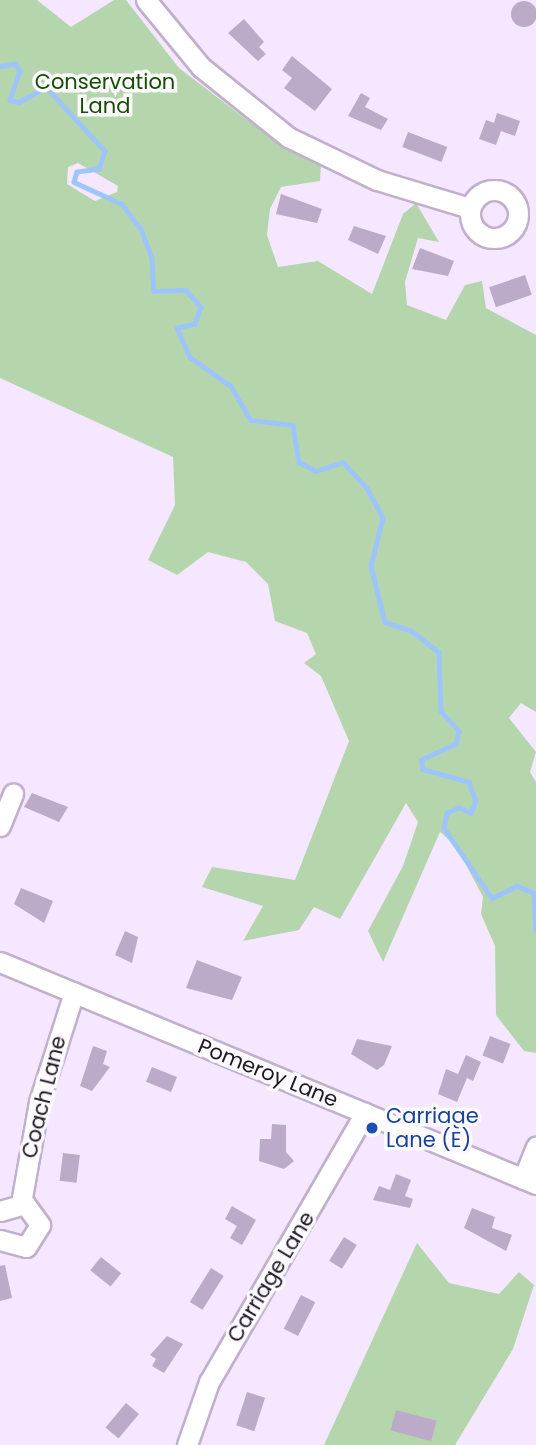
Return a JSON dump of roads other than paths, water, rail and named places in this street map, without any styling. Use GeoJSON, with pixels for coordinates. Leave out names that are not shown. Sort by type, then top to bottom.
{"type":"FeatureCollection","features":[{"type":"Feature","properties":{"kind":"street"},"geometry":{"type":"LineString","coordinates":[[146,0],[201,67],[288,137],[377,180],[470,208]]}},
{"type":"Feature","properties":{"kind":"street"},"geometry":{"type":"LineString","coordinates":[[0,826],[13,793]]}},
{"type":"Feature","properties":{"kind":"street","name":"Pomeroy Lane"},"geometry":{"type":"LineString","coordinates":[[0,962],[529,1182]]}},
{"type":"Feature","properties":{"kind":"street","name":"Coach Lane"},"geometry":{"type":"LineString","coordinates":[[21,1203],[39,1102],[74,992]]}},
{"type":"Feature","properties":{"kind":"street","name":"Carriage Lane"},"geometry":{"type":"LineString","coordinates":[[187,1445],[209,1382],[365,1113]]}},
{"type":"Feature","properties":{"kind":"street"},"geometry":{"type":"LineString","coordinates":[[529,1182],[536,1146]]}},
{"type":"Feature","properties":{"kind":"street"},"geometry":{"type":"LineString","coordinates":[[0,1211],[21,1203],[38,1217],[37,1236],[18,1248],[0,1240]]}},
{"type":"Feature","properties":{"kind":"waterway"},"geometry":{"type":"LineString","coordinates":[[0,66],[15,64],[20,71],[10,100],[19,102],[46,87],[105,151],[99,169],[77,172],[74,182],[122,204],[141,229],[152,258],[154,291],[186,290],[201,307],[195,324],[177,328],[190,357],[231,386],[251,420],[293,425],[299,462],[316,471],[343,462],[367,488],[383,518],[371,566],[385,622],[412,631],[439,652],[441,711],[459,731],[456,744],[422,760],[423,769],[469,782],[476,801],[471,813],[459,808],[447,813],[444,828],[492,898],[517,886],[534,893],[536,930]]}},
{"type":"Feature","properties":{"kind":"place","name":"Carriage Lane (E)"},"geometry":{"type":"Point","coordinates":[372,1128]}},
{"type":"Feature","properties":{"kind":"park label","name":"Conservation Land"},"geometry":{"type":"Point","coordinates":[105,94]}}]}
